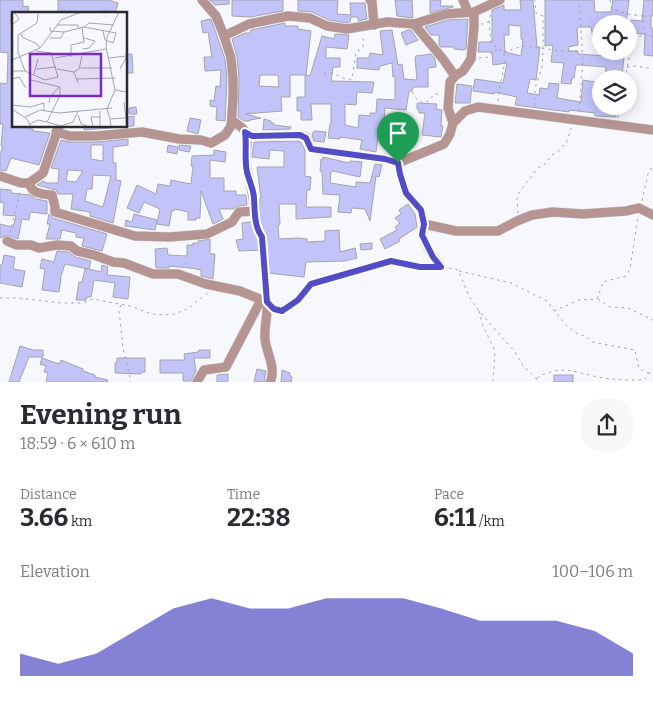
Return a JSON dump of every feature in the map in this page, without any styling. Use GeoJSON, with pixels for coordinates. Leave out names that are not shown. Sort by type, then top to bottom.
{"type":"FeatureCollection","features":[{"type":"Feature","properties":{"kind":"street"},"geometry":{"type":"LineString","coordinates":[[25,183],[43,174],[58,129],[70,136],[142,132],[211,143],[225,135],[231,126],[232,120],[231,58],[216,16],[202,0]]}},
{"type":"Feature","properties":{"kind":"street"},"geometry":{"type":"LineString","coordinates":[[370,0],[372,2],[374,25]]}},
{"type":"Feature","properties":{"kind":"street"},"geometry":{"type":"LineString","coordinates":[[453,123],[448,108],[450,82],[455,76],[464,71],[471,58],[474,22],[471,12],[463,0]]}},
{"type":"Feature","properties":{"kind":"street"},"geometry":{"type":"LineString","coordinates":[[224,36],[248,24],[288,16],[310,18],[327,26],[347,29],[387,22],[414,24],[446,14],[471,12],[496,2]]}},
{"type":"Feature","properties":{"kind":"street"},"geometry":{"type":"LineString","coordinates":[[414,24],[455,76]]}},
{"type":"Feature","properties":{"kind":"street"},"geometry":{"type":"LineString","coordinates":[[232,120],[252,136],[300,135],[306,138],[311,149],[385,159],[398,163],[444,144],[450,134],[453,123],[464,110],[478,107],[653,130]]}},
{"type":"Feature","properties":{"kind":"street"},"geometry":{"type":"LineString","coordinates":[[0,176],[25,183],[37,194],[52,195],[55,212],[135,236],[170,237],[207,234],[232,222],[239,212],[254,211],[254,198],[247,172],[245,132]]}},
{"type":"Feature","properties":{"kind":"street"},"geometry":{"type":"LineString","coordinates":[[398,163],[406,193],[421,210],[424,224],[422,235],[433,257],[441,267]]}},
{"type":"Feature","properties":{"kind":"street"},"geometry":{"type":"LineString","coordinates":[[424,224],[456,231],[498,230],[532,215],[553,212],[583,214],[626,211],[639,208],[653,215]]}},
{"type":"Feature","properties":{"kind":"street"},"geometry":{"type":"LineString","coordinates":[[7,241],[16,245],[30,245],[38,248],[57,245],[71,246],[78,251],[113,262],[124,263],[154,274],[178,274],[264,301]]}},
{"type":"Feature","properties":{"kind":"street"},"geometry":{"type":"LineString","coordinates":[[197,382],[204,370],[226,367],[264,301]]}},
{"type":"Feature","properties":{"kind":"street"},"geometry":{"type":"LineString","coordinates":[[264,301],[265,340],[273,378],[270,382]]}},
{"type":"Feature","properties":{"kind":"path"},"geometry":{"type":"LineString","coordinates":[[534,114],[536,88],[542,68],[543,49],[543,16],[536,14],[535,0]]}},
{"type":"Feature","properties":{"kind":"path"},"geometry":{"type":"LineString","coordinates":[[517,221],[517,197],[520,191],[538,168],[560,150],[567,141],[571,128],[578,120],[583,61],[579,0]]}},
{"type":"Feature","properties":{"kind":"path"},"geometry":{"type":"LineString","coordinates":[[610,0],[612,9],[627,14],[653,16]]}},
{"type":"Feature","properties":{"kind":"path"},"geometry":{"type":"LineString","coordinates":[[496,2],[489,21],[491,43],[503,52],[505,64],[503,80],[498,90],[497,108]]}},
{"type":"Feature","properties":{"kind":"path"},"geometry":{"type":"LineString","coordinates":[[643,16],[646,36]]}},
{"type":"Feature","properties":{"kind":"path"},"geometry":{"type":"LineString","coordinates":[[474,22],[485,24],[489,21]]}},
{"type":"Feature","properties":{"kind":"path"},"geometry":{"type":"LineString","coordinates":[[324,74],[333,72],[342,79],[352,79],[356,52],[364,47],[363,26]]}},
{"type":"Feature","properties":{"kind":"path"},"geometry":{"type":"LineString","coordinates":[[626,70],[630,37],[653,37]]}},
{"type":"Feature","properties":{"kind":"path"},"geometry":{"type":"LineString","coordinates":[[503,52],[523,46],[582,51]]}},
{"type":"Feature","properties":{"kind":"path"},"geometry":{"type":"LineString","coordinates":[[471,58],[489,57],[492,52],[499,49]]}},
{"type":"Feature","properties":{"kind":"path"},"geometry":{"type":"LineString","coordinates":[[627,67],[636,66],[653,69]]}},
{"type":"Feature","properties":{"kind":"path"},"geometry":{"type":"LineString","coordinates":[[412,92],[414,98],[424,103],[434,94],[449,96]]}},
{"type":"Feature","properties":{"kind":"path"},"geometry":{"type":"LineString","coordinates":[[618,125],[619,115]]}},
{"type":"Feature","properties":{"kind":"path"},"geometry":{"type":"LineString","coordinates":[[597,299],[603,282],[626,276],[630,269],[639,208],[644,198],[648,174],[653,166]]}},
{"type":"Feature","properties":{"kind":"path"},"geometry":{"type":"LineString","coordinates":[[7,241],[25,183]]}},
{"type":"Feature","properties":{"kind":"path"},"geometry":{"type":"LineString","coordinates":[[254,211],[258,232],[262,237],[264,301],[274,309],[282,311],[298,300],[311,284],[391,261],[420,267],[441,267],[511,283],[547,301],[565,324],[576,333],[588,336],[592,342],[635,350],[636,361],[640,369],[653,375]]}},
{"type":"Feature","properties":{"kind":"path"},"geometry":{"type":"LineString","coordinates":[[458,270],[469,296],[478,310],[514,352],[523,366],[536,378],[537,382]]}},
{"type":"Feature","properties":{"kind":"path"},"geometry":{"type":"LineString","coordinates":[[0,298],[27,298],[61,303],[81,303],[93,299],[165,316],[176,314],[200,301],[210,292],[213,286]]}},
{"type":"Feature","properties":{"kind":"path"},"geometry":{"type":"LineString","coordinates":[[554,310],[579,300],[597,299],[610,307],[628,308],[653,320]]}},
{"type":"Feature","properties":{"kind":"path"},"geometry":{"type":"LineString","coordinates":[[121,305],[119,310],[123,348],[131,382]]}},
{"type":"Feature","properties":{"kind":"path"},"geometry":{"type":"LineString","coordinates":[[478,310],[494,350],[493,382]]}},
{"type":"Feature","properties":{"kind":"path"},"geometry":{"type":"LineString","coordinates":[[536,378],[545,373],[559,370],[577,371],[595,376],[624,380],[644,380],[653,369]]}},
{"type":"Feature","properties":{"kind":"building"},"geometry":{"type":"Polygon","coordinates":[[[0,0],[23,0],[23,7],[28,6],[29,12],[12,12],[10,24],[12,24],[11,121],[12,128],[30,128],[33,131],[50,133],[39,165],[11,158],[6,171],[0,170],[3,124],[0,124],[0,83],[7,84],[8,53],[0,52],[0,0]]]}},
{"type":"Feature","properties":{"kind":"building"},"geometry":{"type":"Polygon","coordinates":[[[58,0],[108,0],[118,3],[115,12],[103,10],[103,12],[58,12],[58,0]]]}},
{"type":"Feature","properties":{"kind":"building"},"geometry":{"type":"Polygon","coordinates":[[[210,0],[229,0],[229,4],[215,5],[210,0]]]}},
{"type":"Feature","properties":{"kind":"building"},"geometry":{"type":"Polygon","coordinates":[[[232,0],[283,0],[283,11],[250,17],[232,16],[232,0]]]}},
{"type":"Feature","properties":{"kind":"building"},"geometry":{"type":"Polygon","coordinates":[[[298,0],[338,0],[337,14],[351,15],[350,3],[365,3],[367,19],[358,21],[358,17],[351,17],[350,22],[347,23],[329,20],[312,12],[298,11],[298,0]]]}},
{"type":"Feature","properties":{"kind":"building"},"geometry":{"type":"Polygon","coordinates":[[[395,0],[412,0],[413,18],[397,16],[395,0]]]}},
{"type":"Feature","properties":{"kind":"building"},"geometry":{"type":"Polygon","coordinates":[[[430,0],[441,0],[440,6],[453,7],[430,13],[430,0]]]}},
{"type":"Feature","properties":{"kind":"building"},"geometry":{"type":"Polygon","coordinates":[[[520,0],[533,0],[537,47],[540,47],[536,80],[530,79],[527,93],[539,95],[540,88],[548,89],[549,83],[559,84],[557,98],[581,102],[583,80],[592,82],[592,113],[569,110],[569,112],[515,105],[517,97],[494,92],[494,94],[473,91],[475,79],[503,83],[507,63],[493,65],[492,52],[478,52],[479,42],[492,42],[492,10],[504,5],[504,10],[521,10],[520,0]],[[509,25],[509,35],[504,35],[505,52],[521,56],[523,40],[521,39],[521,26],[509,25]]]}},
{"type":"Feature","properties":{"kind":"building"},"geometry":{"type":"Polygon","coordinates":[[[545,0],[594,0],[595,12],[611,12],[613,0],[629,0],[627,15],[592,15],[592,32],[591,27],[577,27],[578,45],[568,47],[569,51],[578,51],[578,54],[592,55],[592,60],[624,60],[623,70],[606,70],[606,67],[576,65],[571,84],[561,83],[564,63],[551,62],[553,45],[545,46],[545,0]]]}},
{"type":"Feature","properties":{"kind":"building"},"geometry":{"type":"Polygon","coordinates":[[[644,0],[653,0],[651,28],[653,28],[653,56],[644,55],[645,34],[637,33],[637,21],[642,21],[644,0]]]}},
{"type":"Feature","properties":{"kind":"building"},"geometry":{"type":"Polygon","coordinates":[[[211,19],[225,59],[227,79],[225,121],[216,120],[217,107],[210,106],[210,100],[214,101],[216,86],[220,87],[221,70],[205,71],[204,57],[212,57],[208,32],[203,33],[201,21],[211,19]]]}},
{"type":"Feature","properties":{"kind":"building"},"geometry":{"type":"Polygon","coordinates":[[[468,19],[466,49],[463,50],[454,49],[454,47],[441,47],[439,45],[439,35],[431,35],[425,27],[447,20],[468,19]]]}},
{"type":"Feature","properties":{"kind":"building"},"geometry":{"type":"Polygon","coordinates":[[[285,23],[285,26],[298,26],[298,29],[311,31],[306,75],[310,76],[322,36],[334,39],[335,34],[349,35],[347,49],[326,47],[326,58],[340,58],[340,67],[333,67],[331,81],[374,82],[372,93],[357,92],[356,105],[345,104],[345,125],[358,128],[359,115],[370,116],[370,113],[376,113],[377,99],[395,100],[395,76],[393,77],[392,63],[380,66],[379,70],[357,68],[357,58],[369,58],[370,53],[383,55],[380,31],[392,30],[398,65],[402,64],[404,79],[417,80],[416,56],[431,54],[435,59],[436,67],[428,68],[428,87],[413,87],[412,91],[409,91],[406,110],[385,108],[384,125],[380,125],[376,152],[360,149],[362,140],[340,137],[340,139],[328,138],[331,124],[331,104],[311,104],[312,120],[301,120],[301,111],[297,111],[297,97],[305,97],[305,75],[290,75],[290,97],[281,97],[282,111],[245,114],[261,118],[250,121],[244,121],[238,117],[239,78],[237,57],[232,39],[245,33],[250,33],[251,30],[285,23]],[[260,75],[259,86],[279,87],[278,75],[260,75]]]}},
{"type":"Feature","properties":{"kind":"building"},"geometry":{"type":"Polygon","coordinates":[[[411,30],[418,40],[406,45],[401,33],[411,30]]]}},
{"type":"Feature","properties":{"kind":"building"},"geometry":{"type":"Polygon","coordinates":[[[128,54],[132,54],[133,73],[128,73],[128,54]]]}},
{"type":"Feature","properties":{"kind":"building"},"geometry":{"type":"Polygon","coordinates":[[[457,84],[472,86],[470,103],[455,103],[457,84]]]}},
{"type":"Feature","properties":{"kind":"building"},"geometry":{"type":"Polygon","coordinates":[[[417,103],[437,104],[436,109],[442,110],[441,126],[443,126],[441,137],[422,135],[425,113],[419,113],[417,103]]]}},
{"type":"Feature","properties":{"kind":"building"},"geometry":{"type":"Polygon","coordinates":[[[136,107],[137,114],[129,114],[129,108],[136,107]]]}},
{"type":"Feature","properties":{"kind":"building"},"geometry":{"type":"Polygon","coordinates":[[[616,115],[616,117],[595,116],[616,115]]]}},
{"type":"Feature","properties":{"kind":"building"},"geometry":{"type":"Polygon","coordinates":[[[134,116],[134,126],[128,126],[128,117],[134,116]]]}},
{"type":"Feature","properties":{"kind":"building"},"geometry":{"type":"Polygon","coordinates":[[[190,118],[201,120],[198,134],[187,131],[190,118]]]}},
{"type":"Feature","properties":{"kind":"building"},"geometry":{"type":"Polygon","coordinates":[[[264,119],[271,121],[274,125],[291,127],[290,129],[263,130],[264,119]]]}},
{"type":"Feature","properties":{"kind":"building"},"geometry":{"type":"Polygon","coordinates":[[[84,128],[109,128],[84,130],[84,128]]]}},
{"type":"Feature","properties":{"kind":"building"},"geometry":{"type":"Polygon","coordinates":[[[314,131],[326,132],[324,142],[314,141],[312,134],[314,131]]]}},
{"type":"Feature","properties":{"kind":"building"},"geometry":{"type":"Polygon","coordinates":[[[128,139],[128,145],[113,147],[113,163],[116,163],[116,180],[121,181],[113,223],[90,216],[90,212],[71,209],[73,194],[58,194],[56,190],[37,185],[43,181],[58,183],[59,169],[51,168],[61,140],[96,142],[128,139]],[[91,145],[91,159],[103,161],[103,145],[91,145]],[[68,170],[66,181],[76,182],[83,171],[68,170]],[[93,175],[92,189],[87,189],[85,201],[103,207],[111,176],[93,175]]]}},
{"type":"Feature","properties":{"kind":"building"},"geometry":{"type":"Polygon","coordinates":[[[299,141],[305,150],[305,176],[311,177],[310,190],[307,190],[306,207],[331,207],[331,217],[296,219],[296,204],[279,204],[279,239],[299,238],[307,239],[307,242],[325,241],[325,231],[339,230],[340,252],[355,248],[357,258],[345,261],[306,262],[304,277],[268,273],[269,260],[265,260],[264,250],[239,251],[236,240],[243,239],[242,223],[259,221],[261,198],[257,167],[284,167],[284,151],[270,150],[269,159],[252,157],[254,142],[299,141]]]}},
{"type":"Feature","properties":{"kind":"building"},"geometry":{"type":"Polygon","coordinates":[[[168,145],[178,147],[177,154],[167,152],[168,145]]]}},
{"type":"Feature","properties":{"kind":"building"},"geometry":{"type":"Polygon","coordinates":[[[179,145],[191,146],[189,152],[179,150],[179,145]]]}},
{"type":"Feature","properties":{"kind":"building"},"geometry":{"type":"Polygon","coordinates":[[[214,150],[226,152],[225,162],[210,160],[210,178],[224,178],[224,191],[236,191],[236,195],[246,195],[247,205],[238,206],[233,209],[219,209],[223,219],[213,224],[201,191],[200,218],[188,220],[188,212],[175,209],[174,211],[172,210],[169,226],[157,224],[160,209],[144,202],[139,213],[127,208],[137,185],[156,194],[158,184],[170,186],[171,180],[191,184],[192,156],[214,155],[214,150]]]}},
{"type":"Feature","properties":{"kind":"building"},"geometry":{"type":"Polygon","coordinates":[[[323,157],[349,163],[350,161],[362,162],[360,177],[331,172],[330,183],[356,187],[356,182],[370,183],[375,164],[382,165],[379,177],[376,176],[370,221],[365,209],[352,208],[351,213],[338,212],[340,195],[323,194],[322,172],[320,171],[321,159],[323,160],[323,157]]]}},
{"type":"Feature","properties":{"kind":"building"},"geometry":{"type":"Polygon","coordinates":[[[0,189],[11,190],[11,193],[30,195],[36,199],[47,201],[47,214],[30,212],[29,220],[22,219],[18,239],[7,235],[0,238],[0,224],[13,227],[16,216],[3,215],[4,203],[0,202],[0,189]]]}},
{"type":"Feature","properties":{"kind":"building"},"geometry":{"type":"Polygon","coordinates":[[[408,204],[415,214],[417,227],[399,239],[400,241],[385,249],[380,239],[397,230],[395,227],[400,223],[395,218],[401,214],[399,210],[408,204]]]}},
{"type":"Feature","properties":{"kind":"building"},"geometry":{"type":"Polygon","coordinates":[[[49,214],[53,218],[107,234],[102,251],[82,246],[84,238],[76,237],[76,233],[62,230],[60,239],[46,239],[50,224],[47,224],[49,214]]]}},
{"type":"Feature","properties":{"kind":"building"},"geometry":{"type":"Polygon","coordinates":[[[134,214],[157,220],[155,230],[125,226],[126,220],[132,222],[134,214]]]}},
{"type":"Feature","properties":{"kind":"building"},"geometry":{"type":"Polygon","coordinates":[[[210,239],[210,254],[215,254],[213,279],[201,276],[201,270],[169,266],[169,268],[156,268],[155,249],[167,248],[168,255],[187,256],[187,245],[193,245],[193,243],[198,243],[198,241],[210,239]]]}},
{"type":"Feature","properties":{"kind":"building"},"geometry":{"type":"Polygon","coordinates":[[[372,243],[372,249],[361,250],[360,244],[372,243]]]}},
{"type":"Feature","properties":{"kind":"building"},"geometry":{"type":"Polygon","coordinates":[[[57,251],[69,252],[75,257],[91,261],[89,269],[101,272],[102,265],[108,267],[107,275],[130,277],[128,299],[113,297],[115,283],[94,280],[91,297],[87,297],[86,300],[76,300],[79,282],[82,282],[85,269],[88,269],[65,264],[60,279],[59,292],[42,290],[45,269],[40,268],[42,259],[54,262],[57,251]]]}},
{"type":"Feature","properties":{"kind":"building"},"geometry":{"type":"Polygon","coordinates":[[[4,255],[15,257],[13,269],[25,271],[22,287],[0,283],[0,265],[2,265],[4,255]]]}},
{"type":"Feature","properties":{"kind":"building"},"geometry":{"type":"Polygon","coordinates":[[[20,346],[33,350],[43,350],[43,357],[29,357],[19,382],[9,382],[20,346]]]}},
{"type":"Feature","properties":{"kind":"building"},"geometry":{"type":"Polygon","coordinates":[[[199,350],[210,350],[210,358],[194,358],[196,371],[191,381],[183,381],[183,373],[160,373],[160,360],[185,360],[184,354],[198,352],[199,350]]]}},
{"type":"Feature","properties":{"kind":"building"},"geometry":{"type":"Polygon","coordinates":[[[42,358],[59,364],[61,360],[95,375],[95,377],[108,380],[107,382],[46,382],[48,373],[44,372],[46,366],[40,364],[42,358]]]}},
{"type":"Feature","properties":{"kind":"building"},"geometry":{"type":"Polygon","coordinates":[[[117,358],[145,358],[145,372],[141,372],[141,374],[115,373],[117,358]]]}},
{"type":"Feature","properties":{"kind":"building"},"geometry":{"type":"Polygon","coordinates":[[[257,369],[266,371],[264,382],[254,382],[257,369]]]}},
{"type":"Feature","properties":{"kind":"building"},"geometry":{"type":"Polygon","coordinates":[[[282,370],[290,373],[292,377],[291,382],[281,382],[282,370]]]}},
{"type":"Feature","properties":{"kind":"building"},"geometry":{"type":"Polygon","coordinates":[[[228,374],[228,382],[217,382],[217,375],[228,374]]]}},
{"type":"Feature","properties":{"kind":"building"},"geometry":{"type":"Polygon","coordinates":[[[554,375],[573,375],[573,382],[554,382],[554,375]]]}},
{"type":"Feature","properties":{"kind":"route"},"geometry":{"type":"LineString","coordinates":[[245,132],[252,136],[300,135],[306,138],[311,149],[385,159],[398,163],[406,193],[421,210],[424,224],[422,235],[430,252],[441,267],[420,267],[391,261],[311,284],[290,307],[282,311],[274,309],[267,302],[262,237],[258,232],[254,211],[254,198],[247,172],[245,132]]}}]}
